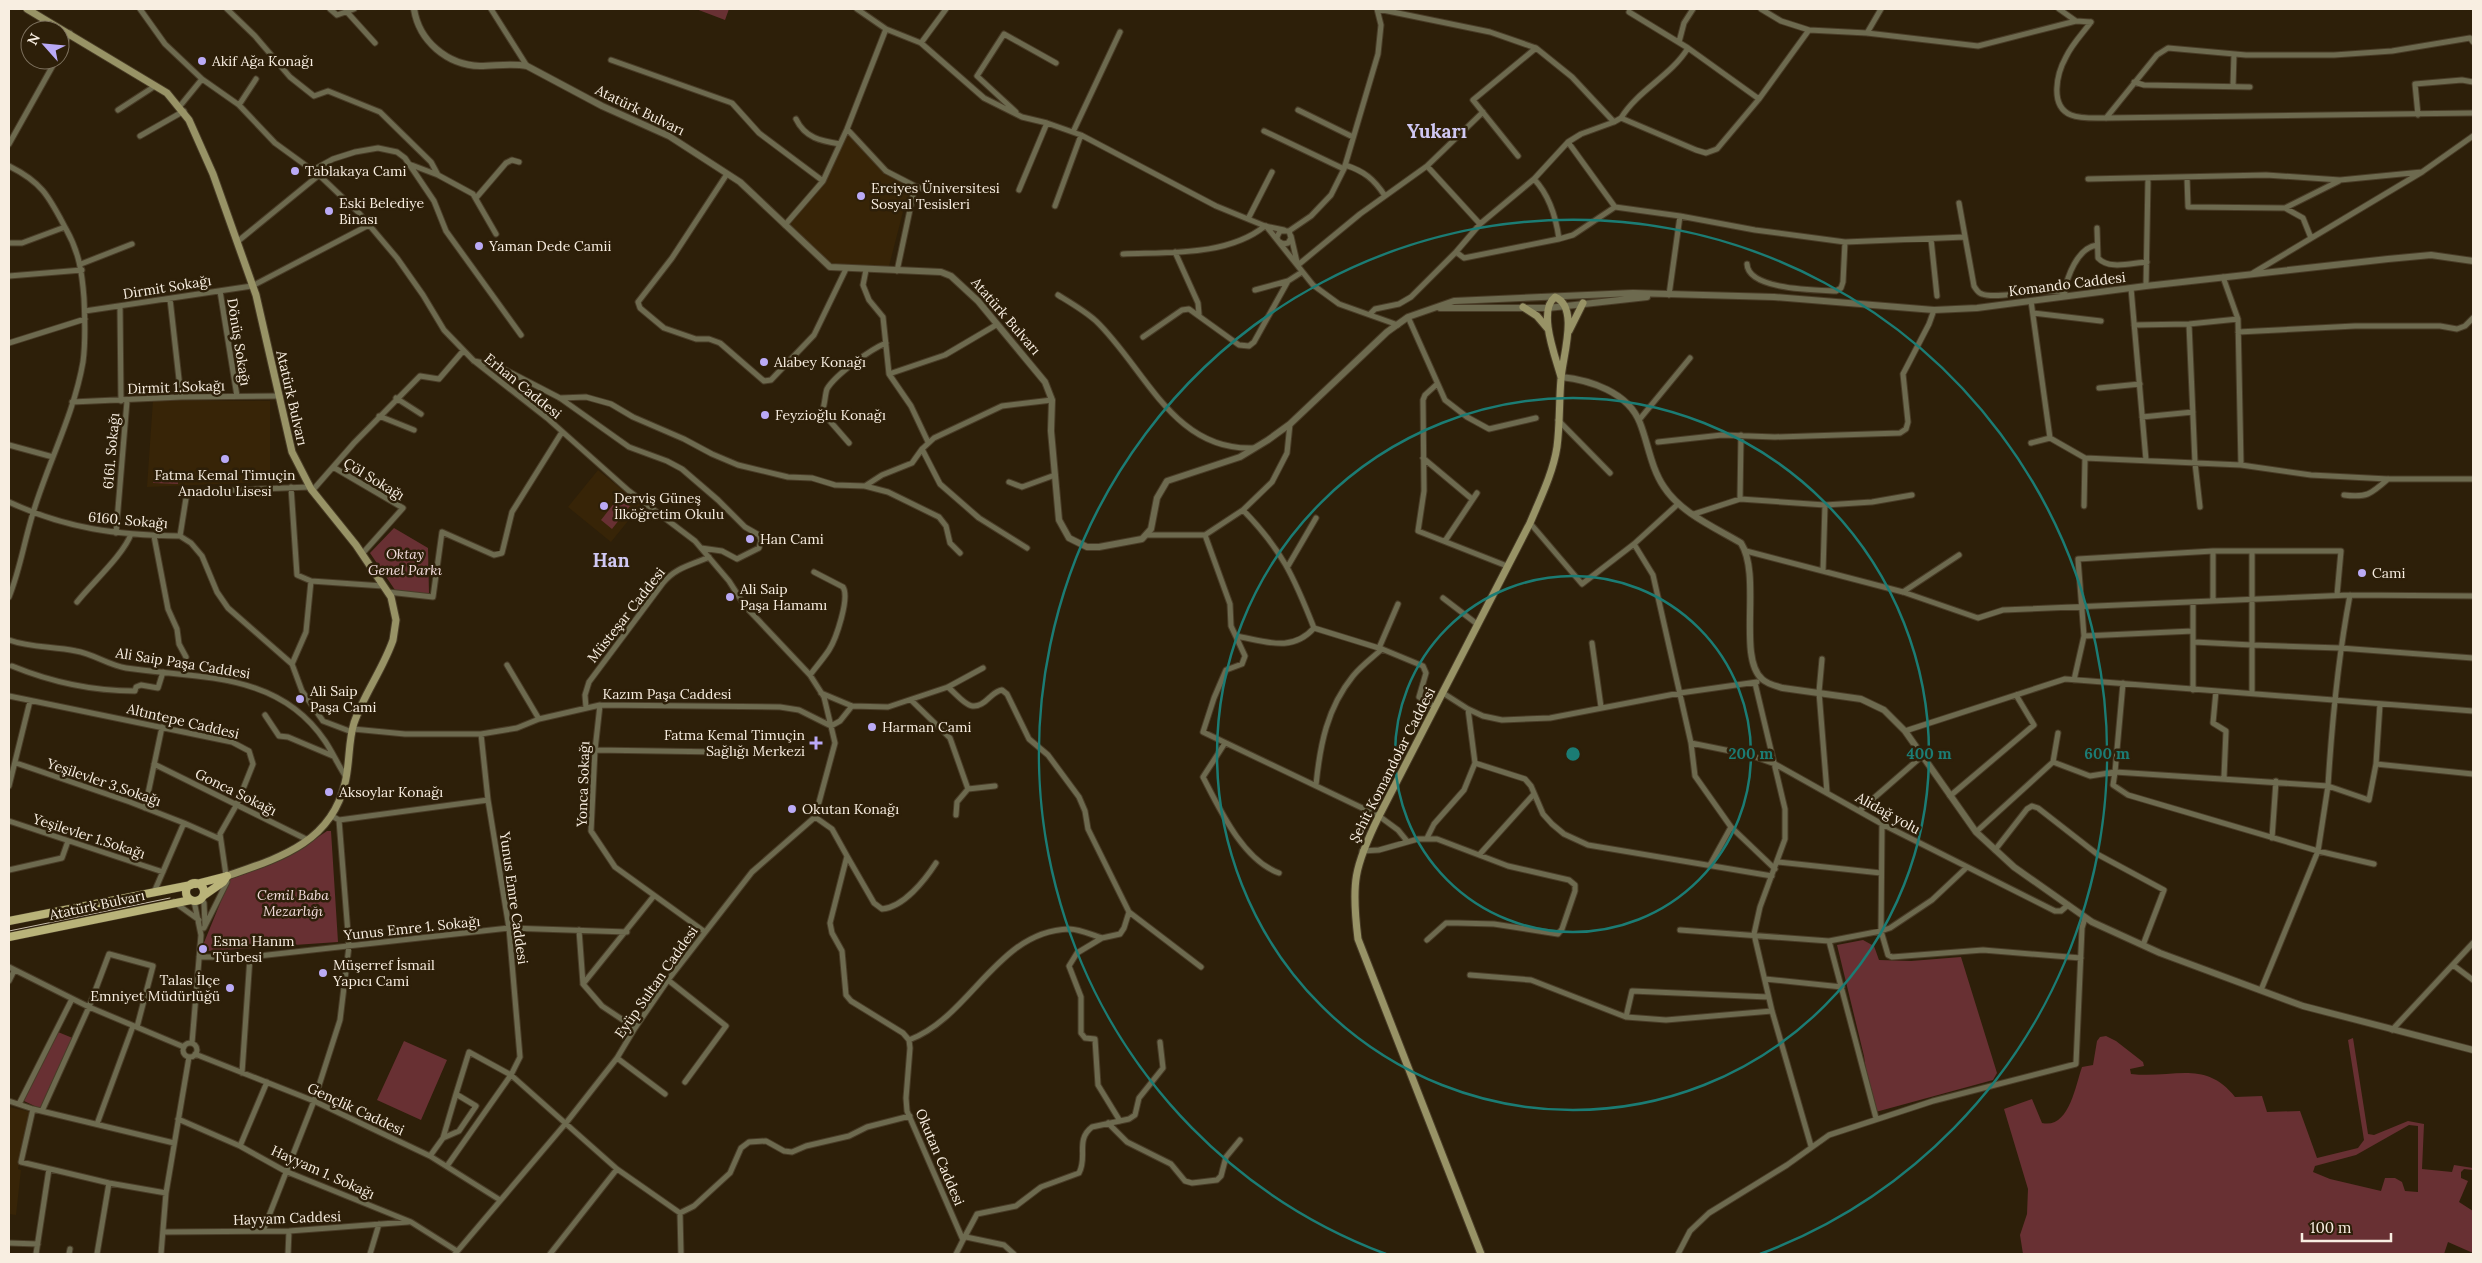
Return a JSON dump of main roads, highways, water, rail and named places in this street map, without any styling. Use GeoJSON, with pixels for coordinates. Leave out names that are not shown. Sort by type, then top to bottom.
{"type":"FeatureCollection","features":[{"type":"Feature","properties":{"kind":"main road","name":"Atatürk Bulvarı"},"geometry":{"type":"LineString","coordinates":[[9,921],[227,876],[272,861],[308,840],[336,818],[346,777],[352,731],[395,634],[394,608],[385,589],[362,554],[311,489],[295,462],[288,443],[280,396],[271,368],[252,286],[196,134],[182,109],[167,93],[27,9]]}},
{"type":"Feature","properties":{"kind":"main road"},"geometry":{"type":"LineString","coordinates":[[1561,377],[1548,328],[1548,308],[1555,296],[1560,298],[1565,306],[1569,332]]}},
{"type":"Feature","properties":{"kind":"main road"},"geometry":{"type":"LineString","coordinates":[[1561,377],[1569,332],[1583,303]]}},
{"type":"Feature","properties":{"kind":"main road"},"geometry":{"type":"LineString","coordinates":[[1523,307],[1537,316],[1548,328]]}},
{"type":"Feature","properties":{"kind":"main road","name":"Şehit Komandolar Caddesi"},"geometry":{"type":"LineString","coordinates":[[1481,1254],[1358,939],[1353,900],[1362,851],[1378,816],[1530,523],[1557,448],[1561,377]]}},
{"type":"Feature","properties":{"kind":"main road","name":"Atatürk Bulvarı"},"geometry":{"type":"LineString","coordinates":[[9,936],[197,899],[222,882],[227,876]]}},
{"type":"Feature","properties":{"kind":"main road"},"geometry":{"type":"LineString","coordinates":[[193,884],[202,888],[197,899],[186,893],[193,884]]}},
{"type":"Feature","properties":{"kind":"tram line"},"geometry":{"type":"LineString","coordinates":[[9,931],[170,898]]}},
{"type":"Feature","properties":{"kind":"place","name":"Akif Ağa Konağı"},"geometry":{"type":"Point","coordinates":[202,61]}},
{"type":"Feature","properties":{"kind":"place","name":"Tablakaya Cami"},"geometry":{"type":"Point","coordinates":[295,171]}},
{"type":"Feature","properties":{"kind":"place","name":"Erciyes Üniversitesi Sosyal Tesisleri"},"geometry":{"type":"Point","coordinates":[861,196]}},
{"type":"Feature","properties":{"kind":"place","name":"Eski Belediye Binası"},"geometry":{"type":"Point","coordinates":[329,211]}},
{"type":"Feature","properties":{"kind":"place","name":"Yaman Dede Camii"},"geometry":{"type":"Point","coordinates":[479,246]}},
{"type":"Feature","properties":{"kind":"place","name":"Alabey Konağı"},"geometry":{"type":"Point","coordinates":[764,362]}},
{"type":"Feature","properties":{"kind":"place","name":"Feyzioğlu Konağı"},"geometry":{"type":"Point","coordinates":[765,415]}},
{"type":"Feature","properties":{"kind":"place","name":"Fatma Kemal Timuçin Anadolu Lisesi"},"geometry":{"type":"Point","coordinates":[225,459]}},
{"type":"Feature","properties":{"kind":"place","name":"Derviş Güneş İlköğretim Okulu"},"geometry":{"type":"Point","coordinates":[604,506]}},
{"type":"Feature","properties":{"kind":"place","name":"Han Cami"},"geometry":{"type":"Point","coordinates":[750,539]}},
{"type":"Feature","properties":{"kind":"place","name":"Cami"},"geometry":{"type":"Point","coordinates":[2362,573]}},
{"type":"Feature","properties":{"kind":"place","name":"Ali Saip Paşa Hamamı"},"geometry":{"type":"Point","coordinates":[730,597]}},
{"type":"Feature","properties":{"kind":"place","name":"Ali Saip Paşa Cami"},"geometry":{"type":"Point","coordinates":[300,699]}},
{"type":"Feature","properties":{"kind":"place","name":"Harman Cami"},"geometry":{"type":"Point","coordinates":[872,727]}},
{"type":"Feature","properties":{"kind":"place","name":"Fatma Kemal Timuçin Sağlığı Merkezi"},"geometry":{"type":"Point","coordinates":[816,743]}},
{"type":"Feature","properties":{"kind":"place","name":"Aksoylar Konağı"},"geometry":{"type":"Point","coordinates":[329,792]}},
{"type":"Feature","properties":{"kind":"place","name":"Okutan Konağı"},"geometry":{"type":"Point","coordinates":[792,809]}},
{"type":"Feature","properties":{"kind":"place","name":"Esma Hanım Türbesi"},"geometry":{"type":"Point","coordinates":[203,949]}},
{"type":"Feature","properties":{"kind":"place","name":"Müşerref İsmail Yapıcı Cami"},"geometry":{"type":"Point","coordinates":[323,973]}},
{"type":"Feature","properties":{"kind":"place","name":"Talas İlçe Emniyet Müdürlüğü"},"geometry":{"type":"Point","coordinates":[230,988]}},
{"type":"Feature","properties":{"kind":"district","name":"Yukarı"},"geometry":{"type":"Point","coordinates":[1437,131]}},
{"type":"Feature","properties":{"kind":"district","name":"Han"},"geometry":{"type":"Point","coordinates":[611,560]}},
{"type":"Feature","properties":{"kind":"park label","name":"Oktay Genel Parkı"},"geometry":{"type":"Point","coordinates":[405,562]}},
{"type":"Feature","properties":{"kind":"park label","name":"Cemil Baba Mezarlığı"},"geometry":{"type":"Point","coordinates":[293,904]}}]}
